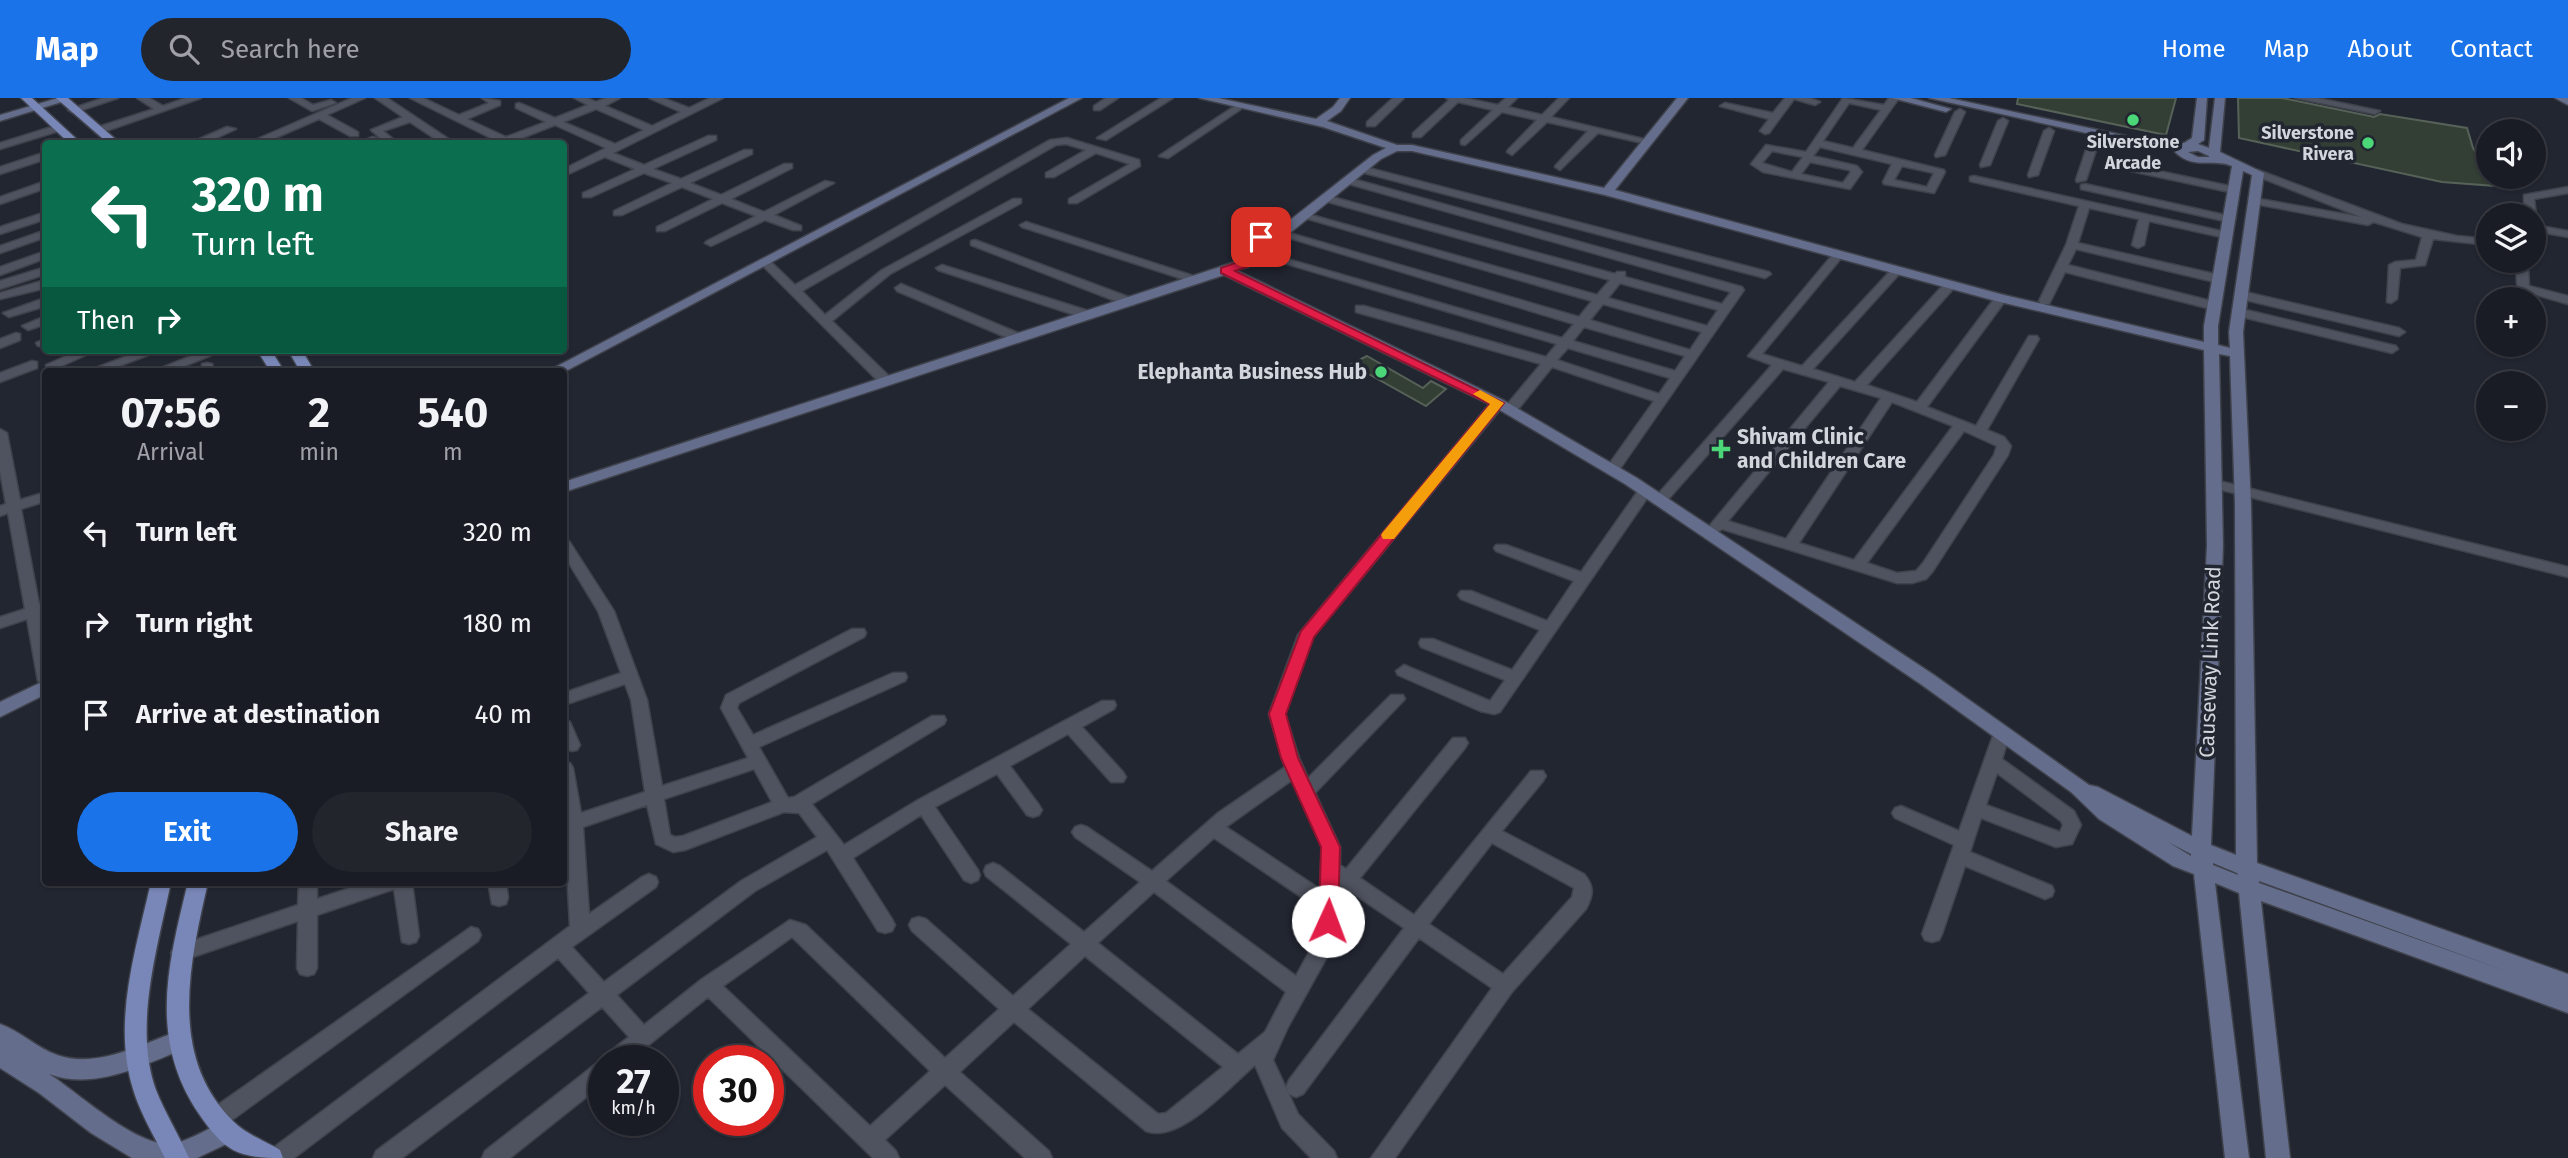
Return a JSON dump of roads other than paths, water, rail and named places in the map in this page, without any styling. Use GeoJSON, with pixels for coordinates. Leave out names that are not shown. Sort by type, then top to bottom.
{"type":"FeatureCollection","features":[{"type":"Feature","properties":{"kind":"main road"},"geometry":{"type":"LineString","coordinates":[[59,99],[111,140]]}},
{"type":"Feature","properties":{"kind":"main road"},"geometry":{"type":"LineString","coordinates":[[31,103],[72,140]]}},
{"type":"Feature","properties":{"kind":"main road"},"geometry":{"type":"LineString","coordinates":[[160,886],[144,963],[135,1031],[137,1058],[145,1091],[176,1157]]}},
{"type":"Feature","properties":{"kind":"main road"},"geometry":{"type":"LineString","coordinates":[[197,886],[181,953],[176,1016],[178,1041],[189,1079],[201,1101],[222,1125],[271,1158]]}},
{"type":"Feature","properties":{"kind":"street"},"geometry":{"type":"LineString","coordinates":[[73,110],[113,98]]}},
{"type":"Feature","properties":{"kind":"street"},"geometry":{"type":"LineString","coordinates":[[142,98],[162,109]]}},
{"type":"Feature","properties":{"kind":"street"},"geometry":{"type":"LineString","coordinates":[[99,130],[196,98]]}},
{"type":"Feature","properties":{"kind":"street"},"geometry":{"type":"LineString","coordinates":[[293,98],[315,109],[349,99]]}},
{"type":"Feature","properties":{"kind":"street"},"geometry":{"type":"LineString","coordinates":[[380,98],[445,140]]}},
{"type":"Feature","properties":{"kind":"street"},"geometry":{"type":"LineString","coordinates":[[415,98],[505,140]]}},
{"type":"Feature","properties":{"kind":"street"},"geometry":{"type":"LineString","coordinates":[[429,105],[447,98]]}},
{"type":"Feature","properties":{"kind":"street"},"geometry":{"type":"LineString","coordinates":[[459,118],[497,103],[487,98]]}},
{"type":"Feature","properties":{"kind":"street"},"geometry":{"type":"LineString","coordinates":[[579,98],[652,130]]}},
{"type":"Feature","properties":{"kind":"street"},"geometry":{"type":"LineString","coordinates":[[514,140],[615,98]]}},
{"type":"Feature","properties":{"kind":"street"},"geometry":{"type":"LineString","coordinates":[[654,98],[689,112]]}},
{"type":"Feature","properties":{"kind":"street"},"geometry":{"type":"LineString","coordinates":[[567,169],[718,98]]}},
{"type":"Feature","properties":{"kind":"street"},"geometry":{"type":"LineString","coordinates":[[1097,108],[1113,98]]}},
{"type":"Feature","properties":{"kind":"street"},"geometry":{"type":"LineString","coordinates":[[1050,175],[1168,98]]}},
{"type":"Feature","properties":{"kind":"street"},"geometry":{"type":"LineString","coordinates":[[1204,98],[1232,100],[1291,118],[1318,122],[1389,145]]}},
{"type":"Feature","properties":{"kind":"street"},"geometry":{"type":"LineString","coordinates":[[1329,112],[1329,106],[1335,98]]}},
{"type":"Feature","properties":{"kind":"street"},"geometry":{"type":"LineString","coordinates":[[1318,122],[1329,112],[1338,109],[1345,98]]}},
{"type":"Feature","properties":{"kind":"street"},"geometry":{"type":"LineString","coordinates":[[1371,124],[1399,98]]}},
{"type":"Feature","properties":{"kind":"street"},"geometry":{"type":"LineString","coordinates":[[1417,135],[1455,98],[1647,141]]}},
{"type":"Feature","properties":{"kind":"street"},"geometry":{"type":"LineString","coordinates":[[1465,142],[1512,98]]}},
{"type":"Feature","properties":{"kind":"street"},"geometry":{"type":"LineString","coordinates":[[1512,152],[1564,98]]}},
{"type":"Feature","properties":{"kind":"street"},"geometry":{"type":"LineString","coordinates":[[1608,190],[1683,98]]}},
{"type":"Feature","properties":{"kind":"street"},"geometry":{"type":"LineString","coordinates":[[1765,131],[1790,98]]}},
{"type":"Feature","properties":{"kind":"street"},"geometry":{"type":"LineString","coordinates":[[1798,98],[1815,102]]}},
{"type":"Feature","properties":{"kind":"street"},"geometry":{"type":"LineString","coordinates":[[1856,152],[1896,98],[2094,141],[2238,166]]}},
{"type":"Feature","properties":{"kind":"street"},"geometry":{"type":"LineString","coordinates":[[1934,98],[2136,141],[2200,148],[2381,223],[2428,236],[2476,241]]}},
{"type":"Feature","properties":{"kind":"street"},"geometry":{"type":"LineString","coordinates":[[2202,98],[2198,140],[2181,150],[2183,155],[2199,160],[2212,160],[2220,98]]}},
{"type":"Feature","properties":{"kind":"street"},"geometry":{"type":"LineString","coordinates":[[2300,98],[2375,111]]}},
{"type":"Feature","properties":{"kind":"street"},"geometry":{"type":"LineString","coordinates":[[2560,98],[2568,102]]}},
{"type":"Feature","properties":{"kind":"street"},"geometry":{"type":"LineString","coordinates":[[0,115],[31,103],[59,99]]}},
{"type":"Feature","properties":{"kind":"street"},"geometry":{"type":"LineString","coordinates":[[260,140],[321,116],[349,99]]}},
{"type":"Feature","properties":{"kind":"street"},"geometry":{"type":"LineString","coordinates":[[561,368],[1070,99]]}},
{"type":"Feature","properties":{"kind":"street"},"geometry":{"type":"LineString","coordinates":[[1794,176],[1848,99],[1887,108]]}},
{"type":"Feature","properties":{"kind":"street"},"geometry":{"type":"LineString","coordinates":[[1164,156],[1232,100]]}},
{"type":"Feature","properties":{"kind":"street"},"geometry":{"type":"LineString","coordinates":[[1725,105],[1776,117]]}},
{"type":"Feature","properties":{"kind":"street"},"geometry":{"type":"LineString","coordinates":[[519,106],[614,148]]}},
{"type":"Feature","properties":{"kind":"street"},"geometry":{"type":"LineString","coordinates":[[1940,155],[1960,112]]}},
{"type":"Feature","properties":{"kind":"street"},"geometry":{"type":"LineString","coordinates":[[321,116],[354,134]]}},
{"type":"Feature","properties":{"kind":"street"},"geometry":{"type":"LineString","coordinates":[[389,140],[376,130],[410,118]]}},
{"type":"Feature","properties":{"kind":"street"},"geometry":{"type":"LineString","coordinates":[[1985,165],[2003,121]]}},
{"type":"Feature","properties":{"kind":"street"},"geometry":{"type":"LineString","coordinates":[[0,146],[58,128]]}},
{"type":"Feature","properties":{"kind":"street"},"geometry":{"type":"LineString","coordinates":[[203,140],[230,129]]}},
{"type":"Feature","properties":{"kind":"street"},"geometry":{"type":"LineString","coordinates":[[1560,167],[1595,130]]}},
{"type":"Feature","properties":{"kind":"street"},"geometry":{"type":"LineString","coordinates":[[2033,175],[2049,131]]}},
{"type":"Feature","properties":{"kind":"street"},"geometry":{"type":"LineString","coordinates":[[265,138],[269,140]]}},
{"type":"Feature","properties":{"kind":"street"},"geometry":{"type":"LineString","coordinates":[[587,195],[712,138]]}},
{"type":"Feature","properties":{"kind":"street"},"geometry":{"type":"LineString","coordinates":[[1243,264],[1246,252],[1261,237],[1369,149],[1400,140],[1419,142],[2237,350]]}},
{"type":"Feature","properties":{"kind":"street"},"geometry":{"type":"LineString","coordinates":[[2094,141],[2083,184],[2229,219]]}},
{"type":"Feature","properties":{"kind":"street"},"geometry":{"type":"LineString","coordinates":[[794,290],[1054,142],[1099,144],[1133,160],[1135,166],[1073,201]]}},
{"type":"Feature","properties":{"kind":"street"},"geometry":{"type":"LineString","coordinates":[[1817,144],[1899,161]]}},
{"type":"Feature","properties":{"kind":"street"},"geometry":{"type":"LineString","coordinates":[[567,486],[1243,264],[1259,254],[1389,145]]}},
{"type":"Feature","properties":{"kind":"street"},"geometry":{"type":"LineString","coordinates":[[1770,147],[1807,157],[1853,168],[1857,172],[1846,187],[1757,167],[1756,164],[1770,147]]}},
{"type":"Feature","properties":{"kind":"street"},"geometry":{"type":"LineString","coordinates":[[618,213],[748,152]]}},
{"type":"Feature","properties":{"kind":"street"},"geometry":{"type":"LineString","coordinates":[[603,153],[797,228]]}},
{"type":"Feature","properties":{"kind":"street"},"geometry":{"type":"LineString","coordinates":[[0,171],[42,156]]}},
{"type":"Feature","properties":{"kind":"street"},"geometry":{"type":"LineString","coordinates":[[661,229],[788,166]]}},
{"type":"Feature","properties":{"kind":"street","name":"Causeway Link Road"},"geometry":{"type":"LineString","coordinates":[[2237,1158],[2202,860],[2215,546],[2212,344],[2215,306],[2238,166]]}},
{"type":"Feature","properties":{"kind":"street"},"geometry":{"type":"LineString","coordinates":[[1361,169],[1765,274]]}},
{"type":"Feature","properties":{"kind":"street"},"geometry":{"type":"LineString","coordinates":[[2135,169],[2234,190]]}},
{"type":"Feature","properties":{"kind":"street","name":"Causeway Link Road"},"geometry":{"type":"LineString","coordinates":[[2258,173],[2238,312],[2237,350],[2243,491],[2245,847],[2278,1158]]}},
{"type":"Feature","properties":{"kind":"street"},"geometry":{"type":"LineString","coordinates":[[1974,179],[2226,235]]}},
{"type":"Feature","properties":{"kind":"street"},"geometry":{"type":"LineString","coordinates":[[1346,180],[1732,286],[1738,292],[1612,470]]}},
{"type":"Feature","properties":{"kind":"street"},"geometry":{"type":"LineString","coordinates":[[711,243],[829,183]]}},
{"type":"Feature","properties":{"kind":"street"},"geometry":{"type":"LineString","coordinates":[[0,201],[42,185]]}},
{"type":"Feature","properties":{"kind":"street"},"geometry":{"type":"LineString","coordinates":[[1608,190],[2000,299],[2212,344]]}},
{"type":"Feature","properties":{"kind":"street"},"geometry":{"type":"LineString","coordinates":[[2529,203],[2528,197],[2568,190]]}},
{"type":"Feature","properties":{"kind":"street"},"geometry":{"type":"LineString","coordinates":[[1325,198],[1727,309]]}},
{"type":"Feature","properties":{"kind":"street"},"geometry":{"type":"LineString","coordinates":[[824,321],[848,306],[870,283],[886,272],[1017,201]]}},
{"type":"Feature","properties":{"kind":"street"},"geometry":{"type":"LineString","coordinates":[[2254,201],[2346,220],[2381,223]]}},
{"type":"Feature","properties":{"kind":"street"},"geometry":{"type":"LineString","coordinates":[[2045,301],[2071,245],[2085,204]]}},
{"type":"Feature","properties":{"kind":"street"},"geometry":{"type":"LineString","coordinates":[[0,231],[42,216]]}},
{"type":"Feature","properties":{"kind":"street"},"geometry":{"type":"LineString","coordinates":[[1304,216],[1711,331]]}},
{"type":"Feature","properties":{"kind":"street"},"geometry":{"type":"LineString","coordinates":[[2138,245],[2145,217]]}},
{"type":"Feature","properties":{"kind":"street"},"geometry":{"type":"LineString","coordinates":[[1026,225],[1196,280]]}},
{"type":"Feature","properties":{"kind":"street"},"geometry":{"type":"LineString","coordinates":[[2546,230],[2568,234]]}},
{"type":"Feature","properties":{"kind":"street"},"geometry":{"type":"LineString","coordinates":[[0,250],[42,234]]}},
{"type":"Feature","properties":{"kind":"street"},"geometry":{"type":"LineString","coordinates":[[1282,234],[1694,355]]}},
{"type":"Feature","properties":{"kind":"street"},"geometry":{"type":"LineString","coordinates":[[2390,299],[2395,265],[2421,263],[2428,236]]}},
{"type":"Feature","properties":{"kind":"street"},"geometry":{"type":"LineString","coordinates":[[975,243],[1130,302]]}},
{"type":"Feature","properties":{"kind":"street"},"geometry":{"type":"LineString","coordinates":[[1326,1158],[1290,1121],[1263,1060],[1298,989],[1328,937],[1331,847],[1295,769],[1278,714],[1306,635],[1504,407],[1549,362],[1646,243]]}},
{"type":"Feature","properties":{"kind":"street"},"geometry":{"type":"LineString","coordinates":[[2071,245],[2219,279]]}},
{"type":"Feature","properties":{"kind":"street"},"geometry":{"type":"LineString","coordinates":[[1259,254],[1679,376]]}},
{"type":"Feature","properties":{"kind":"street"},"geometry":{"type":"LineString","coordinates":[[1714,529],[1789,546],[1897,578],[1912,578],[1921,575],[1928,567],[2004,446],[1999,440],[1980,431],[1920,407],[1754,356],[1838,254]]}},
{"type":"Feature","properties":{"kind":"street"},"geometry":{"type":"LineString","coordinates":[[0,271],[42,255]]}},
{"type":"Feature","properties":{"kind":"street"},"geometry":{"type":"LineString","coordinates":[[765,262],[886,382]]}},
{"type":"Feature","properties":{"kind":"street"},"geometry":{"type":"LineString","coordinates":[[2060,267],[2215,306]]}},
{"type":"Feature","properties":{"kind":"street"},"geometry":{"type":"LineString","coordinates":[[942,268],[1088,315]]}},
{"type":"Feature","properties":{"kind":"street"},"geometry":{"type":"LineString","coordinates":[[1225,270],[1504,407],[1659,500],[1714,529],[2078,787],[2106,813],[2158,847],[2202,860],[2568,1003]]}},
{"type":"Feature","properties":{"kind":"street"},"geometry":{"type":"LineString","coordinates":[[1805,370],[1897,270]]}},
{"type":"Feature","properties":{"kind":"street"},"geometry":{"type":"LineString","coordinates":[[2,291],[42,272]]}},
{"type":"Feature","properties":{"kind":"street"},"geometry":{"type":"LineString","coordinates":[[2,291],[42,285]]}},
{"type":"Feature","properties":{"kind":"street"},"geometry":{"type":"LineString","coordinates":[[1857,387],[1950,285]]}},
{"type":"Feature","properties":{"kind":"street"},"geometry":{"type":"LineString","coordinates":[[901,288],[1020,338]]}},
{"type":"Feature","properties":{"kind":"street"},"geometry":{"type":"LineString","coordinates":[[2241,295],[2399,332]]}},
{"type":"Feature","properties":{"kind":"street"},"geometry":{"type":"LineString","coordinates":[[2546,297],[2568,300]]}},
{"type":"Feature","properties":{"kind":"street"},"geometry":{"type":"LineString","coordinates":[[1920,407],[2000,299]]}},
{"type":"Feature","properties":{"kind":"street"},"geometry":{"type":"LineString","coordinates":[[9,313],[42,303]]}},
{"type":"Feature","properties":{"kind":"street"},"geometry":{"type":"LineString","coordinates":[[1360,309],[1549,362],[1662,399]]}},
{"type":"Feature","properties":{"kind":"street"},"geometry":{"type":"LineString","coordinates":[[2238,312],[2392,349]]}},
{"type":"Feature","properties":{"kind":"street"},"geometry":{"type":"LineString","coordinates":[[28,326],[42,321]]}},
{"type":"Feature","properties":{"kind":"street"},"geometry":{"type":"LineString","coordinates":[[0,344],[16,337]]}},
{"type":"Feature","properties":{"kind":"street"},"geometry":{"type":"LineString","coordinates":[[1980,431],[2034,339]]}},
{"type":"Feature","properties":{"kind":"street"},"geometry":{"type":"LineString","coordinates":[[52,365],[81,354]]}},
{"type":"Feature","properties":{"kind":"street"},"geometry":{"type":"LineString","coordinates":[[103,368],[143,354]]}},
{"type":"Feature","properties":{"kind":"street"},"geometry":{"type":"LineString","coordinates":[[168,368],[207,354]]}},
{"type":"Feature","properties":{"kind":"street"},"geometry":{"type":"LineString","coordinates":[[1659,500],[1781,363]]}},
{"type":"Feature","properties":{"kind":"street"},"geometry":{"type":"LineString","coordinates":[[0,378],[32,365]]}},
{"type":"Feature","properties":{"kind":"street"},"geometry":{"type":"LineString","coordinates":[[1714,529],[1838,380]]}},
{"type":"Feature","properties":{"kind":"street"},"geometry":{"type":"LineString","coordinates":[[1789,546],[1889,396]]}},
{"type":"Feature","properties":{"kind":"street"},"geometry":{"type":"LineString","coordinates":[[1856,567],[1962,424]]}},
{"type":"Feature","properties":{"kind":"street"},"geometry":{"type":"LineString","coordinates":[[0,433],[7,509],[39,609],[42,640]]}},
{"type":"Feature","properties":{"kind":"street"},"geometry":{"type":"LineString","coordinates":[[2215,484],[2568,572]]}},
{"type":"Feature","properties":{"kind":"street"},"geometry":{"type":"LineString","coordinates":[[1404,671],[1486,707],[1494,708],[1645,491]]}},
{"type":"Feature","properties":{"kind":"street"},"geometry":{"type":"LineString","coordinates":[[7,509],[42,497]]}},
{"type":"Feature","properties":{"kind":"street"},"geometry":{"type":"LineString","coordinates":[[1501,548],[1584,579]]}},
{"type":"Feature","properties":{"kind":"street"},"geometry":{"type":"LineString","coordinates":[[567,549],[606,611],[639,700],[662,839],[673,845],[790,804],[938,720]]}},
{"type":"Feature","properties":{"kind":"street"},"geometry":{"type":"LineString","coordinates":[[1466,595],[1550,628]]}},
{"type":"Feature","properties":{"kind":"street"},"geometry":{"type":"LineString","coordinates":[[0,623],[39,609]]}},
{"type":"Feature","properties":{"kind":"street"},"geometry":{"type":"LineString","coordinates":[[858,633],[732,699],[729,708],[758,761],[790,804],[806,808],[842,856],[885,925]]}},
{"type":"Feature","properties":{"kind":"street"},"geometry":{"type":"LineString","coordinates":[[1427,643],[1516,678]]}},
{"type":"Feature","properties":{"kind":"street"},"geometry":{"type":"LineString","coordinates":[[567,698],[630,676]]}},
{"type":"Feature","properties":{"kind":"street"},"geometry":{"type":"LineString","coordinates":[[749,744],[899,677]]}},
{"type":"Feature","properties":{"kind":"street"},"geometry":{"type":"LineString","coordinates":[[0,710],[42,689]]}},
{"type":"Feature","properties":{"kind":"street"},"geometry":{"type":"LineString","coordinates":[[1305,792],[1397,699]]}},
{"type":"Feature","properties":{"kind":"street"},"geometry":{"type":"LineString","coordinates":[[842,856],[924,805],[1108,705]]}},
{"type":"Feature","properties":{"kind":"street"},"geometry":{"type":"LineString","coordinates":[[1070,725],[1117,777]]}},
{"type":"Feature","properties":{"kind":"street"},"geometry":{"type":"LineString","coordinates":[[1931,934],[2002,733]]}},
{"type":"Feature","properties":{"kind":"street"},"geometry":{"type":"LineString","coordinates":[[567,734],[571,745]]}},
{"type":"Feature","properties":{"kind":"street"},"geometry":{"type":"LineString","coordinates":[[1348,880],[1459,743]]}},
{"type":"Feature","properties":{"kind":"street"},"geometry":{"type":"LineString","coordinates":[[569,825],[758,761]]}},
{"type":"Feature","properties":{"kind":"street"},"geometry":{"type":"LineString","coordinates":[[1976,808],[2056,840],[2066,839],[2072,825],[2068,816],[1992,761]]}},
{"type":"Feature","properties":{"kind":"street"},"geometry":{"type":"LineString","coordinates":[[999,764],[1033,810]]}},
{"type":"Feature","properties":{"kind":"street"},"geometry":{"type":"LineString","coordinates":[[870,1140],[1213,828],[1295,769]]}},
{"type":"Feature","properties":{"kind":"street"},"geometry":{"type":"LineString","coordinates":[[1296,1087],[1416,926],[1537,776]]}},
{"type":"Feature","properties":{"kind":"street"},"geometry":{"type":"LineString","coordinates":[[567,802],[580,930]]}},
{"type":"Feature","properties":{"kind":"street"},"geometry":{"type":"LineString","coordinates":[[924,805],[971,875]]}},
{"type":"Feature","properties":{"kind":"street"},"geometry":{"type":"LineString","coordinates":[[1901,813],[2045,891]]}},
{"type":"Feature","properties":{"kind":"street"},"geometry":{"type":"LineString","coordinates":[[1213,828],[1329,905]]}},
{"type":"Feature","properties":{"kind":"street"},"geometry":{"type":"LineString","coordinates":[[1081,832],[1153,881],[1298,989]]}},
{"type":"Feature","properties":{"kind":"street"},"geometry":{"type":"LineString","coordinates":[[1382,1158],[1505,986],[1584,896],[1583,886],[1577,879],[1489,833]]}},
{"type":"Feature","properties":{"kind":"street"},"geometry":{"type":"LineString","coordinates":[[384,1158],[748,886],[830,839]]}},
{"type":"Feature","properties":{"kind":"street"},"geometry":{"type":"LineString","coordinates":[[1330,868],[1505,986]]}},
{"type":"Feature","properties":{"kind":"street"},"geometry":{"type":"LineString","coordinates":[[993,871],[1238,1066]]}},
{"type":"Feature","properties":{"kind":"street"},"geometry":{"type":"LineString","coordinates":[[2250,879],[2568,984]]}},
{"type":"Feature","properties":{"kind":"street"},"geometry":{"type":"LineString","coordinates":[[277,1158],[580,930],[649,882]]}},
{"type":"Feature","properties":{"kind":"street"},"geometry":{"type":"LineString","coordinates":[[307,968],[308,886]]}},
{"type":"Feature","properties":{"kind":"street"},"geometry":{"type":"LineString","coordinates":[[181,953],[379,886]]}},
{"type":"Feature","properties":{"kind":"street"},"geometry":{"type":"LineString","coordinates":[[404,886],[409,936]]}},
{"type":"Feature","properties":{"kind":"street"},"geometry":{"type":"LineString","coordinates":[[919,925],[1013,1009],[1154,1124],[1169,1123],[1183,1114],[1274,1036]]}},
{"type":"Feature","properties":{"kind":"street"},"geometry":{"type":"LineString","coordinates":[[634,1045],[709,985],[790,928],[799,931],[945,1072],[1041,1158]]}},
{"type":"Feature","properties":{"kind":"street"},"geometry":{"type":"LineString","coordinates":[[0,1055],[47,1085],[99,1125],[141,1150],[176,1157],[471,935]]}},
{"type":"Feature","properties":{"kind":"street"},"geometry":{"type":"LineString","coordinates":[[559,946],[643,1038]]}},
{"type":"Feature","properties":{"kind":"street"},"geometry":{"type":"LineString","coordinates":[[709,985],[888,1158]]}},
{"type":"Feature","properties":{"kind":"street"},"geometry":{"type":"LineString","coordinates":[[0,1034],[58,1066],[80,1068],[137,1058],[178,1041]]}},
{"type":"Feature","properties":{"kind":"street"},"geometry":{"type":"LineString","coordinates":[[493,1158],[588,1082]]}},
{"type":"Feature","properties":{"kind":"place","name":"Silverstone Arcade"},"geometry":{"type":"Point","coordinates":[2133,120]}},
{"type":"Feature","properties":{"kind":"place","name":"Silverstone Rivera"},"geometry":{"type":"Point","coordinates":[2368,143]}},
{"type":"Feature","properties":{"kind":"place","name":"Elephanta Business Hub"},"geometry":{"type":"Point","coordinates":[1381,372]}},
{"type":"Feature","properties":{"kind":"place","name":"Shivam Clinic and Children Care"},"geometry":{"type":"Point","coordinates":[1721,449]}}]}
